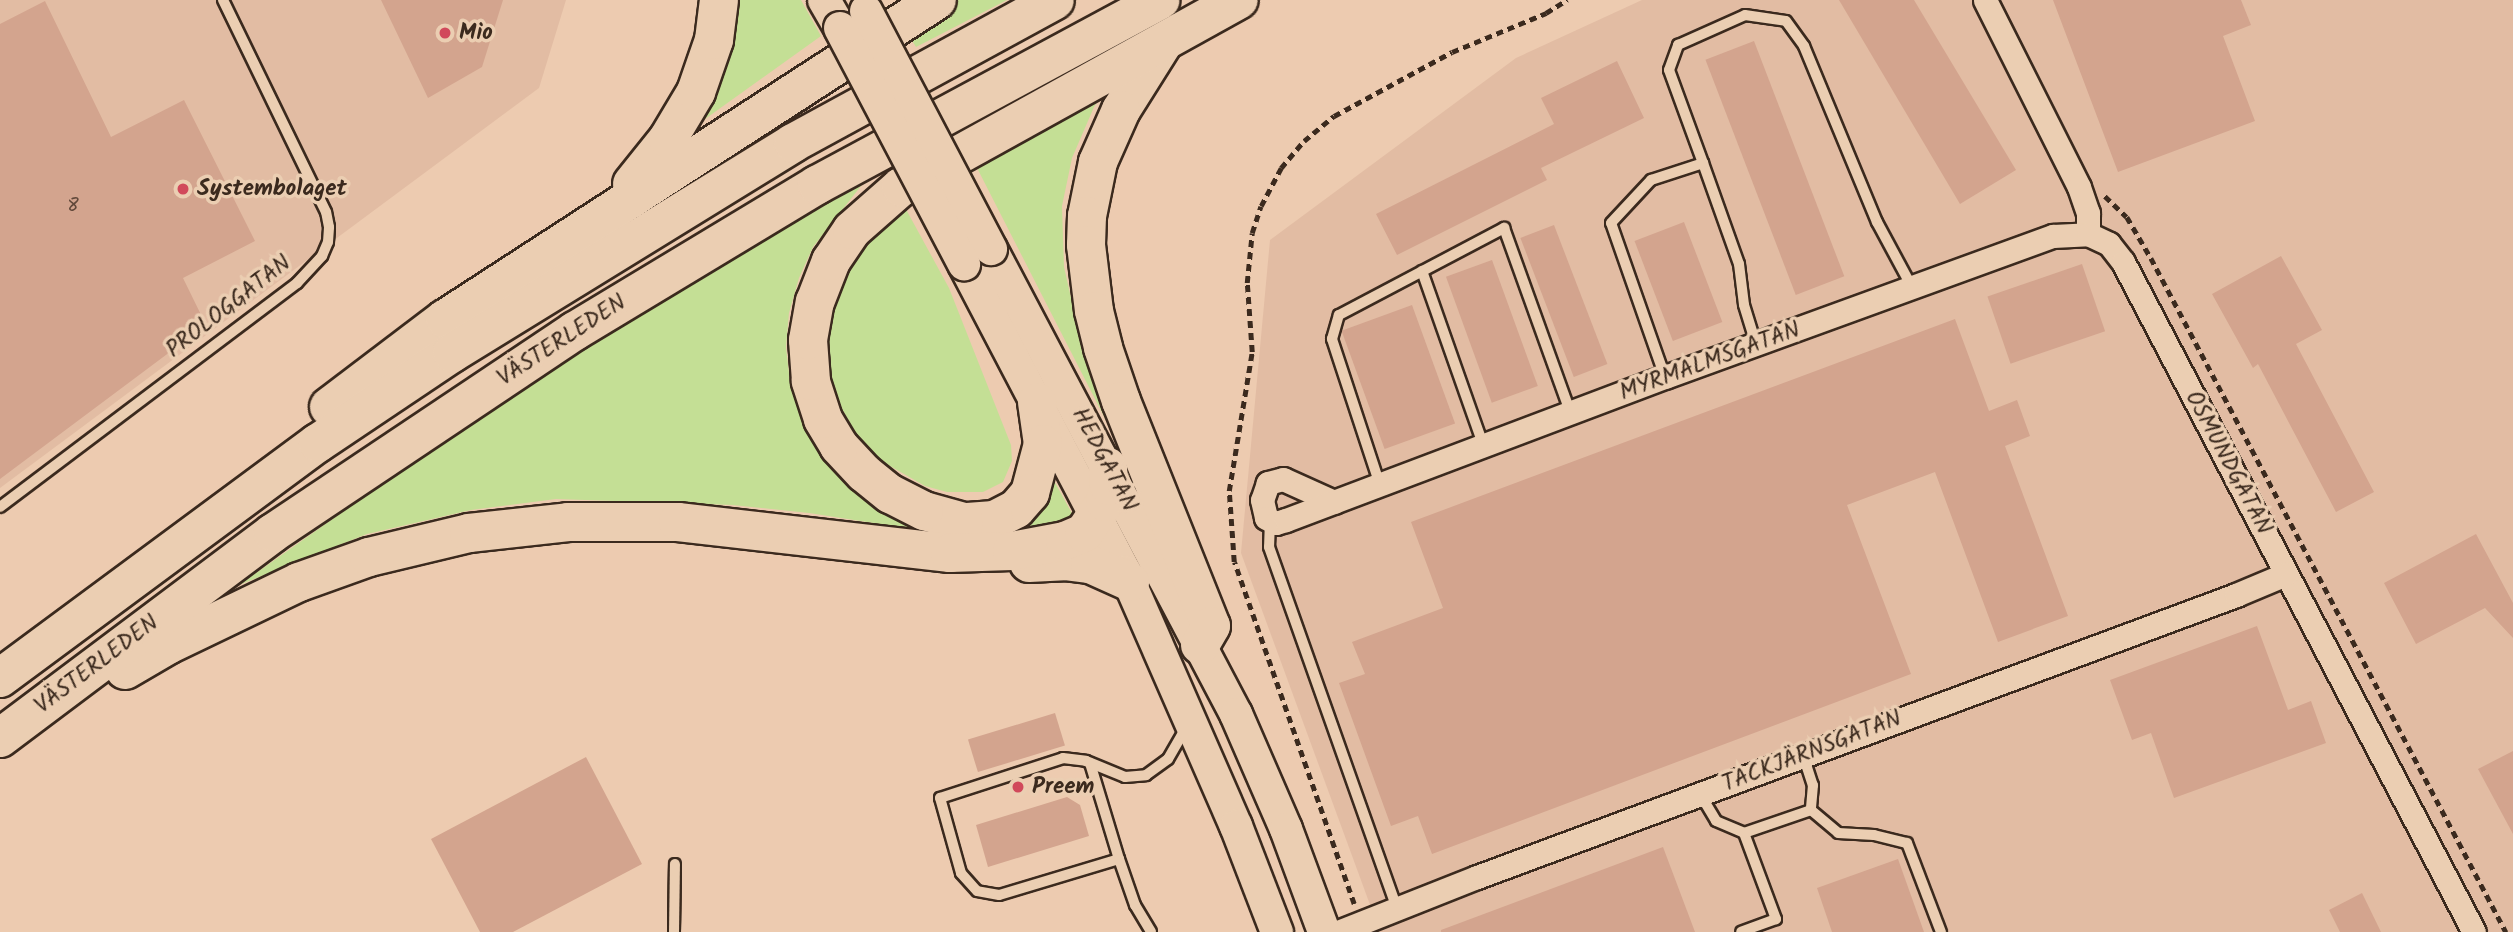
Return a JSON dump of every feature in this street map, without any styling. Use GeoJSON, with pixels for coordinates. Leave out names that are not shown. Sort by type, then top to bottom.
{"type":"FeatureCollection","features":[{"type":"Feature","properties":{"kind":"highway"},"geometry":{"type":"LineString","coordinates":[[610,210],[668,139],[690,104],[707,66],[719,0]]}},
{"type":"Feature","properties":{"kind":"highway"},"geometry":{"type":"LineString","coordinates":[[156,564],[187,513],[445,319],[937,0]]}},
{"type":"Feature","properties":{"kind":"highway","name":"VÄSTERLEDEN"},"geometry":{"type":"LineString","coordinates":[[0,678],[318,443],[656,225],[793,143],[1055,0]]}},
{"type":"Feature","properties":{"kind":"highway","name":"VÄSTERLEDEN"},"geometry":{"type":"LineString","coordinates":[[0,738],[274,533],[575,331],[817,185],[1160,0]]}},
{"type":"Feature","properties":{"kind":"highway"},"geometry":{"type":"LineString","coordinates":[[1037,402],[1043,444],[1030,493],[1016,509],[994,520],[964,522],[924,510],[890,494],[864,473],[839,446],[823,419],[811,381],[808,340],[814,302],[831,261],[852,230],[901,187],[1239,0]]}},
{"type":"Feature","properties":{"kind":"highway"},"geometry":{"type":"LineString","coordinates":[[1165,40],[1108,136],[1091,189],[1086,245],[1094,311],[1103,348],[1210,625],[1200,645]]}},
{"type":"Feature","properties":{"kind":"highway"},"geometry":{"type":"LineString","coordinates":[[78,679],[99,685],[167,645],[327,571],[421,543],[514,527],[609,521],[678,522],[950,553],[1012,551],[1084,533],[1096,517],[1109,486],[1108,467]]}},
{"type":"Feature","properties":{"kind":"highway"},"geometry":{"type":"LineString","coordinates":[[1012,551],[1021,563],[1064,561],[1090,565],[1128,577]]}},
{"type":"Feature","properties":{"kind":"main road","name":"HEDGATAN"},"geometry":{"type":"LineString","coordinates":[[824,0],[1108,467],[1250,746],[1286,829],[1324,932]]}},
{"type":"Feature","properties":{"kind":"main road","name":"HEDGATAN"},"geometry":{"type":"LineString","coordinates":[[863,6],[978,257],[1037,402],[1128,577],[1237,826],[1277,932]]}},
{"type":"Feature","properties":{"kind":"street"},"geometry":{"type":"LineString","coordinates":[[1985,0],[2079,187],[2088,213],[2088,234]]}},
{"type":"Feature","properties":{"kind":"street","name":"MYRMALMSGATAN"},"geometry":{"type":"LineString","coordinates":[[1270,520],[1276,523],[1286,520],[1665,377],[2053,236],[2088,234]]}},
{"type":"Feature","properties":{"kind":"street","name":"OSMUNDGATAN"},"geometry":{"type":"LineString","coordinates":[[2088,234],[2109,244],[2123,262],[2474,932]]}},
{"type":"Feature","properties":{"kind":"street"},"geometry":{"type":"LineString","coordinates":[[1270,520],[1266,518],[1262,500],[1268,484],[1283,478],[1334,502]]}},
{"type":"Feature","properties":{"kind":"street","name":"TACKJÄRNSGATAN"},"geometry":{"type":"LineString","coordinates":[[1338,932],[2286,574]]}},
{"type":"Feature","properties":{"kind":"lane","name":"PROLOGGATAN"},"geometry":{"type":"LineString","coordinates":[[0,507],[297,283],[310,271],[325,249],[330,227],[326,212],[223,0]]}},
{"type":"Feature","properties":{"kind":"lane"},"geometry":{"type":"LineString","coordinates":[[1756,344],[1744,305],[1739,264],[1669,70],[1678,45],[1745,15],[1786,21],[1804,46],[1877,222],[1912,287]]}},
{"type":"Feature","properties":{"kind":"lane"},"geometry":{"type":"LineString","coordinates":[[1665,377],[1611,223],[1651,180],[1703,163]]}},
{"type":"Feature","properties":{"kind":"lane"},"geometry":{"type":"LineString","coordinates":[[1380,485],[1332,339],[1339,314],[1504,228],[1571,414]]}},
{"type":"Feature","properties":{"kind":"lane"},"geometry":{"type":"LineString","coordinates":[[1422,271],[1483,447]]}},
{"type":"Feature","properties":{"kind":"lane"},"geometry":{"type":"LineString","coordinates":[[1270,520],[1269,547],[1396,908]]}},
{"type":"Feature","properties":{"kind":"lane"},"geometry":{"type":"LineString","coordinates":[[1119,859],[999,895],[977,891],[961,873],[940,797],[1063,758],[1090,763],[1125,777],[1146,775],[1168,759],[1190,720]]}},
{"type":"Feature","properties":{"kind":"lane"},"geometry":{"type":"LineString","coordinates":[[1803,755],[1813,785],[1811,810]]}},
{"type":"Feature","properties":{"kind":"lane"},"geometry":{"type":"LineString","coordinates":[[1090,763],[1135,905],[1151,932]]}},
{"type":"Feature","properties":{"kind":"lane"},"geometry":{"type":"LineString","coordinates":[[1700,794],[1716,821],[1744,833],[1811,810]]}},
{"type":"Feature","properties":{"kind":"lane"},"geometry":{"type":"LineString","coordinates":[[1811,810],[1838,833],[1874,835],[1907,843],[1941,932]]}},
{"type":"Feature","properties":{"kind":"lane"},"geometry":{"type":"LineString","coordinates":[[1741,932],[1776,919],[1744,833]]}},
{"type":"Feature","properties":{"kind":"lane"},"geometry":{"type":"LineString","coordinates":[[674,932],[675,864]]}},
{"type":"Feature","properties":{"kind":"path"},"geometry":{"type":"LineString","coordinates":[[1354,897],[1234,562],[1229,491],[1252,352],[1247,283],[1252,233],[1261,206],[1281,168],[1304,141],[1335,116],[1452,52],[1546,13],[1567,0]]}},
{"type":"Feature","properties":{"kind":"path"},"geometry":{"type":"LineString","coordinates":[[2121,210],[2151,258],[2506,932]]}},
{"type":"Feature","properties":{"kind":"shaded area"},"geometry":{"type":"Polygon","coordinates":[[[0,0],[566,0],[539,88],[0,488],[0,0]]]}},
{"type":"Feature","properties":{"kind":"shaded area"},"geometry":{"type":"Polygon","coordinates":[[[1642,0],[2513,0],[2513,932],[1380,932],[1241,553],[1270,240],[1516,58],[1642,0]]]}},
{"type":"Feature","properties":{"kind":"green space"},"geometry":{"type":"Polygon","coordinates":[[[726,0],[801,0],[821,36],[687,132],[726,0]]]}},
{"type":"Feature","properties":{"kind":"green space"},"geometry":{"type":"Polygon","coordinates":[[[958,0],[1007,0],[916,47],[906,31],[958,0]]]}},
{"type":"Feature","properties":{"kind":"green space"},"geometry":{"type":"Polygon","coordinates":[[[1108,86],[1094,107],[1072,158],[1062,206],[1064,267],[1080,337],[1143,493],[973,160],[1108,86]]]}},
{"type":"Feature","properties":{"kind":"green space"},"geometry":{"type":"Polygon","coordinates":[[[868,177],[813,247],[799,278],[789,313],[786,347],[790,382],[812,430],[944,530],[1052,477],[1074,517],[1017,535],[951,535],[809,513],[732,505],[556,499],[471,510],[367,534],[239,585],[514,391],[868,177]]]}},
{"type":"Feature","properties":{"kind":"green space"},"geometry":{"type":"Polygon","coordinates":[[[902,202],[949,288],[1011,445],[1012,461],[1003,482],[983,492],[947,492],[925,486],[883,462],[861,442],[831,390],[825,367],[825,323],[855,250],[902,202]]]}},
{"type":"Feature","properties":{"kind":"building","name":"Mio"},"geometry":{"type":"Polygon","coordinates":[[[381,0],[503,0],[482,67],[428,98],[381,0]]]}},
{"type":"Feature","properties":{"kind":"building"},"geometry":{"type":"Polygon","coordinates":[[[1839,0],[1914,0],[2016,170],[1960,204],[1839,0]]]}},
{"type":"Feature","properties":{"kind":"building"},"geometry":{"type":"Polygon","coordinates":[[[2053,0],[2241,0],[2251,25],[2223,36],[2255,121],[2118,172],[2053,0]]]}},
{"type":"Feature","properties":{"kind":"building"},"geometry":{"type":"Polygon","coordinates":[[[45,1],[111,137],[184,100],[255,241],[183,278],[206,325],[0,479],[0,24],[45,1]]]}},
{"type":"Feature","properties":{"kind":"building"},"geometry":{"type":"Polygon","coordinates":[[[1754,41],[1844,276],[1796,295],[1705,60],[1754,41]]]}},
{"type":"Feature","properties":{"kind":"building"},"geometry":{"type":"Polygon","coordinates":[[[1617,61],[1644,118],[1541,168],[1547,180],[1397,255],[1376,214],[1554,124],[1541,98],[1617,61]]]}},
{"type":"Feature","properties":{"kind":"building"},"geometry":{"type":"Polygon","coordinates":[[[1684,222],[1722,322],[1673,341],[1635,241],[1684,222]]]}},
{"type":"Feature","properties":{"kind":"building"},"geometry":{"type":"Polygon","coordinates":[[[1554,225],[1607,364],[1574,377],[1520,238],[1554,225]]]}},
{"type":"Feature","properties":{"kind":"building"},"geometry":{"type":"Polygon","coordinates":[[[2281,256],[2322,330],[2296,344],[2374,492],[2336,512],[2258,364],[2253,368],[2212,294],[2281,256]]]}},
{"type":"Feature","properties":{"kind":"building"},"geometry":{"type":"Polygon","coordinates":[[[1492,260],[1538,386],[1492,403],[1446,277],[1492,260]]]}},
{"type":"Feature","properties":{"kind":"building"},"geometry":{"type":"Polygon","coordinates":[[[2082,264],[2105,331],[2011,364],[1987,297],[2082,264]]]}},
{"type":"Feature","properties":{"kind":"building"},"geometry":{"type":"Polygon","coordinates":[[[1412,305],[1455,423],[1385,449],[1342,331],[1412,305]]]}},
{"type":"Feature","properties":{"kind":"building"},"geometry":{"type":"Polygon","coordinates":[[[1955,319],[1989,411],[2017,400],[2030,436],[2005,446],[2068,616],[1998,642],[1935,472],[1847,505],[1911,674],[1432,854],[1418,816],[1391,826],[1339,683],[1365,674],[1352,642],[1443,608],[1411,522],[1955,319]]]}},
{"type":"Feature","properties":{"kind":"building"},"geometry":{"type":"Polygon","coordinates":[[[2476,534],[2513,603],[2513,638],[2485,608],[2416,644],[2384,583],[2476,534]]]}},
{"type":"Feature","properties":{"kind":"building"},"geometry":{"type":"Polygon","coordinates":[[[2257,626],[2288,710],[2311,701],[2326,743],[2174,798],[2151,733],[2132,740],[2110,680],[2257,626]]]}},
{"type":"Feature","properties":{"kind":"building"},"geometry":{"type":"Polygon","coordinates":[[[1055,713],[1065,746],[978,772],[968,740],[1055,713]]]}},
{"type":"Feature","properties":{"kind":"building"},"geometry":{"type":"Polygon","coordinates":[[[2513,751],[2513,834],[2478,769],[2513,751]]]}},
{"type":"Feature","properties":{"kind":"building"},"geometry":{"type":"Polygon","coordinates":[[[586,757],[642,864],[513,932],[480,932],[431,839],[586,757]]]}},
{"type":"Feature","properties":{"kind":"building"},"geometry":{"type":"Polygon","coordinates":[[[1067,797],[1080,805],[1089,836],[988,867],[976,825],[1067,797]]]}},
{"type":"Feature","properties":{"kind":"building"},"geometry":{"type":"Polygon","coordinates":[[[1663,847],[1695,932],[1441,932],[1441,930],[1663,847]]]}},
{"type":"Feature","properties":{"kind":"building"},"geometry":{"type":"Polygon","coordinates":[[[1898,859],[1924,932],[1832,932],[1817,888],[1898,859]]]}},
{"type":"Feature","properties":{"kind":"building"},"geometry":{"type":"Polygon","coordinates":[[[2362,893],[2381,932],[2340,932],[2329,910],[2362,893]]]}},
{"type":"Feature","properties":{"kind":"place","name":"Mio"},"geometry":{"type":"Point","coordinates":[445,33]}},
{"type":"Feature","properties":{"kind":"place","name":"Systembolaget"},"geometry":{"type":"Point","coordinates":[183,189]}},
{"type":"Feature","properties":{"kind":"place","name":"Preem"},"geometry":{"type":"Point","coordinates":[1018,787]}}]}
